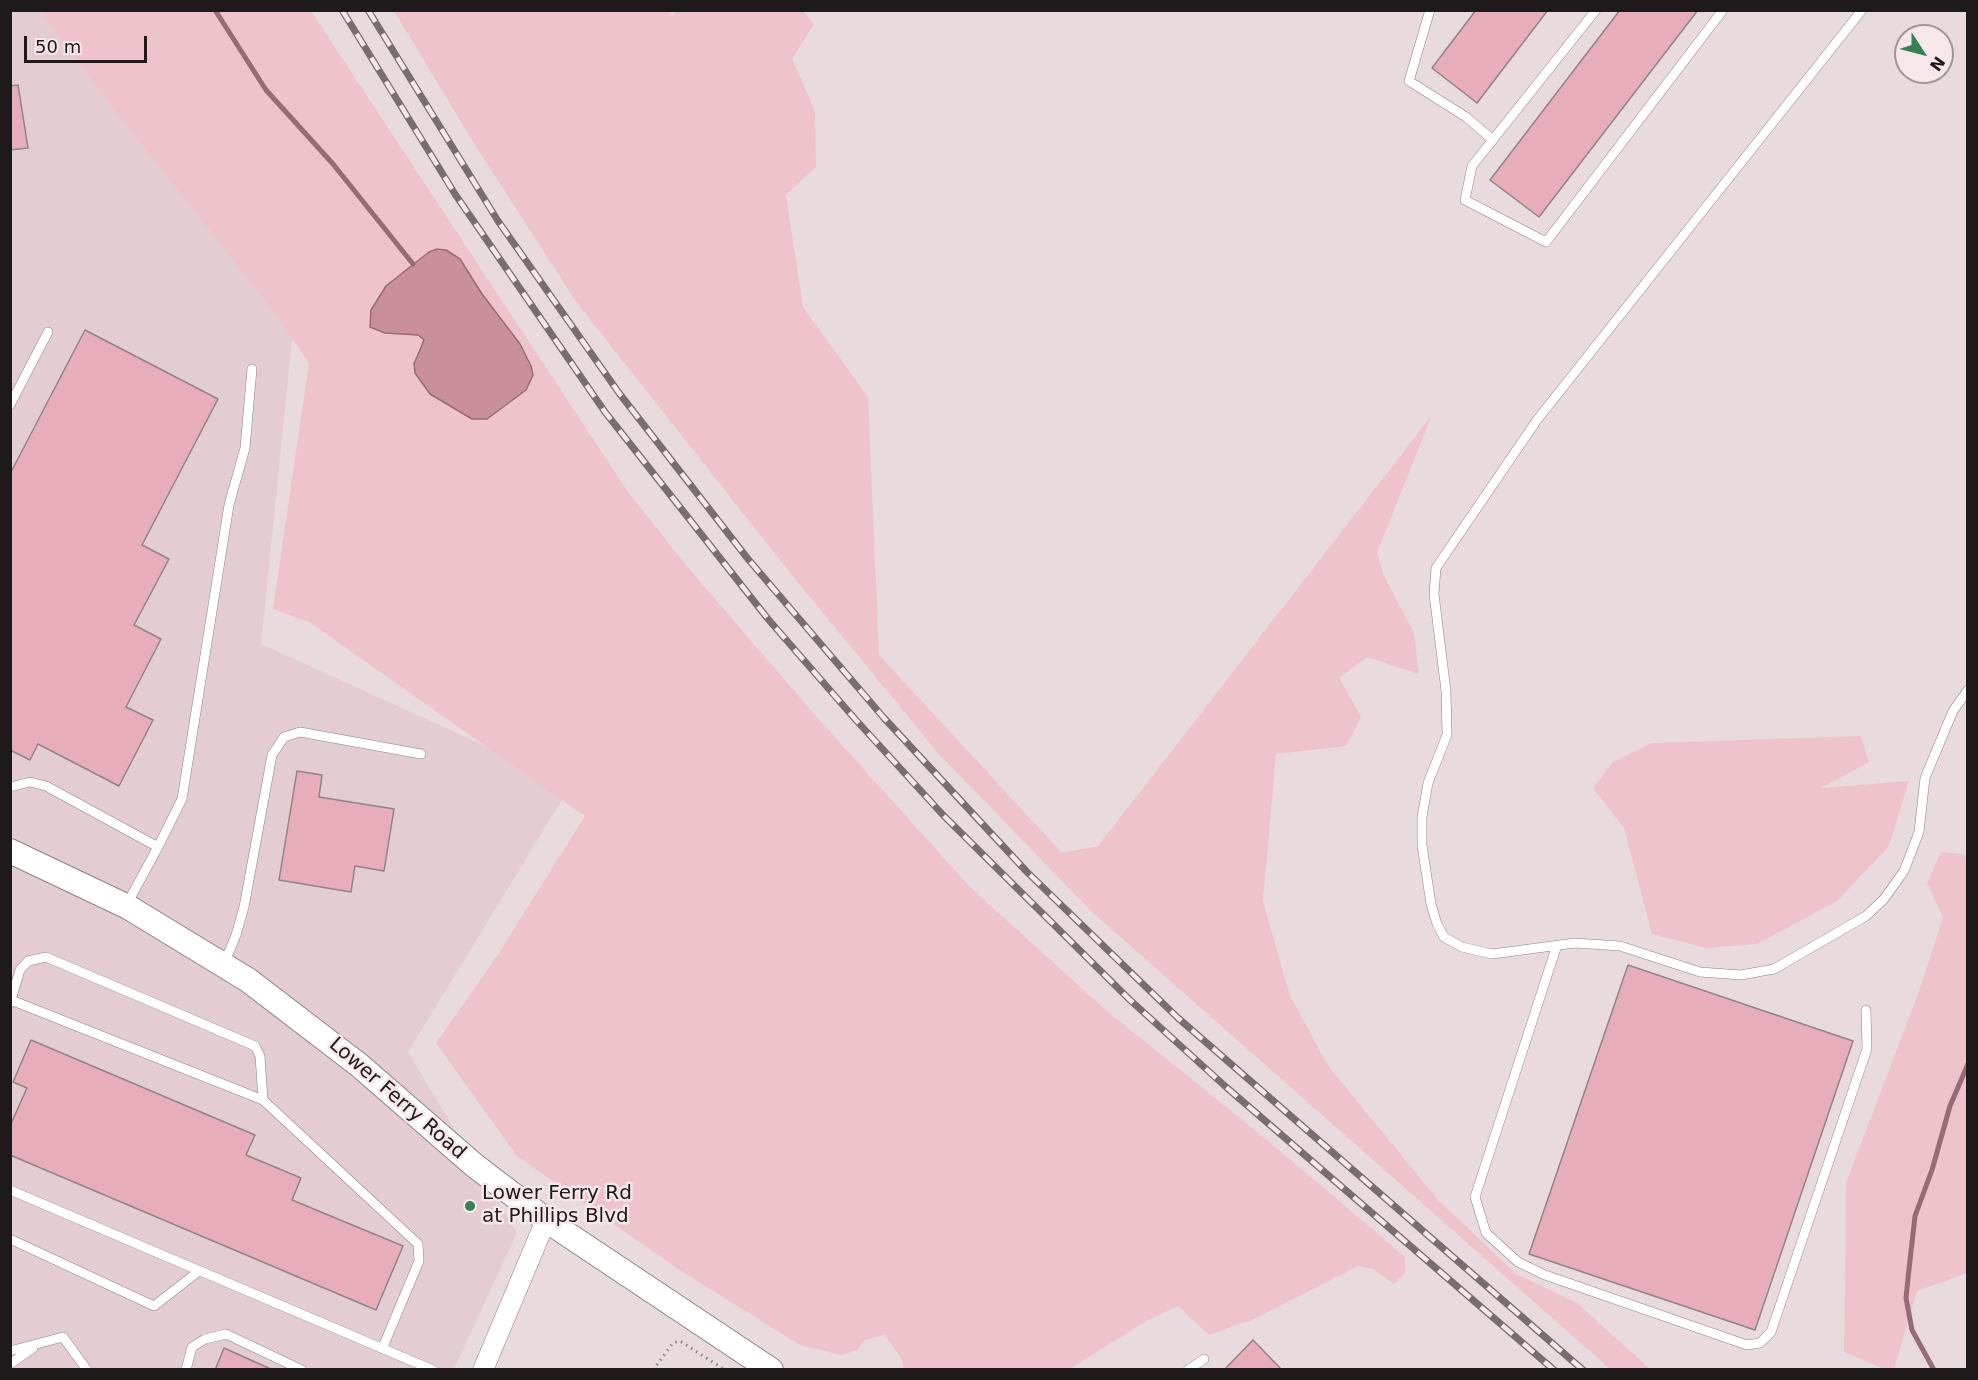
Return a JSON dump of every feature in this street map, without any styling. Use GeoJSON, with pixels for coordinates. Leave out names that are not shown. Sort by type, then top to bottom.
{"type":"FeatureCollection","features":[{"type":"Feature","properties":{"kind":"street","name":"Lower Ferry Road"},"geometry":{"type":"LineString","coordinates":[[10,851],[125,906],[224,964],[304,1021],[359,1065],[474,1165],[546,1220],[771,1370]]}},
{"type":"Feature","properties":{"kind":"street"},"geometry":{"type":"LineString","coordinates":[[483,1370],[546,1220]]}},
{"type":"Feature","properties":{"kind":"lane"},"geometry":{"type":"LineString","coordinates":[[1430,10],[1409,81],[1466,117],[1493,140]]}},
{"type":"Feature","properties":{"kind":"lane"},"geometry":{"type":"LineString","coordinates":[[1596,10],[1472,166],[1465,200],[1546,242],[1723,10]]}},
{"type":"Feature","properties":{"kind":"lane"},"geometry":{"type":"LineString","coordinates":[[1862,10],[1537,420],[1436,568],[1434,594],[1446,691],[1447,735],[1428,783],[1422,817],[1424,857],[1437,924],[1444,937],[1462,947],[1492,954],[1575,943],[1620,946],[1700,972],[1741,975],[1774,969],[1866,916],[1884,899],[1904,871],[1919,832],[1925,778],[1953,711],[1968,690]]}},
{"type":"Feature","properties":{"kind":"lane"},"geometry":{"type":"LineString","coordinates":[[10,405],[48,332]]}},
{"type":"Feature","properties":{"kind":"lane"},"geometry":{"type":"LineString","coordinates":[[125,906],[182,800],[229,505],[245,448],[252,369]]}},
{"type":"Feature","properties":{"kind":"lane"},"geometry":{"type":"LineString","coordinates":[[224,964],[237,935],[244,907],[272,756],[284,737],[300,732],[421,754]]}},
{"type":"Feature","properties":{"kind":"lane"},"geometry":{"type":"LineString","coordinates":[[10,787],[30,782],[46,786],[158,847]]}},
{"type":"Feature","properties":{"kind":"lane"},"geometry":{"type":"LineString","coordinates":[[1557,945],[1474,1197],[1486,1233],[1518,1262],[1545,1275],[1747,1345],[1760,1343],[1771,1332],[1867,1049],[1866,1010]]}},
{"type":"Feature","properties":{"kind":"lane"},"geometry":{"type":"LineString","coordinates":[[263,1100],[260,1056],[255,1046],[46,957],[28,961],[20,970],[11,1001],[263,1100],[418,1244],[418,1261],[384,1347]]}},
{"type":"Feature","properties":{"kind":"lane"},"geometry":{"type":"LineString","coordinates":[[10,1190],[384,1347],[433,1370]]}},
{"type":"Feature","properties":{"kind":"lane"},"geometry":{"type":"LineString","coordinates":[[10,1239],[154,1306],[199,1271]]}},
{"type":"Feature","properties":{"kind":"lane"},"geometry":{"type":"LineString","coordinates":[[186,1370],[192,1347],[206,1339],[226,1334],[302,1370]]}},
{"type":"Feature","properties":{"kind":"lane"},"geometry":{"type":"LineString","coordinates":[[10,1352],[63,1337],[87,1370]]}},
{"type":"Feature","properties":{"kind":"lane"},"geometry":{"type":"LineString","coordinates":[[10,1364],[40,1343]]}},
{"type":"Feature","properties":{"kind":"lane"},"geometry":{"type":"LineString","coordinates":[[1188,1370],[1204,1359]]}},
{"type":"Feature","properties":{"kind":"path"},"geometry":{"type":"LineString","coordinates":[[653,1370],[673,1343],[680,1341],[725,1370]]}},
{"type":"Feature","properties":{"kind":"shaded area"},"geometry":{"type":"Polygon","coordinates":[[[665,10],[675,16],[673,11],[803,11],[814,24],[792,59],[815,111],[816,167],[786,195],[803,307],[868,397],[879,655],[1062,853],[1098,846],[1432,415],[1377,553],[1384,576],[1414,633],[1419,674],[1367,657],[1339,678],[1361,717],[1346,746],[1276,754],[1263,901],[1290,996],[1329,1067],[1438,1200],[1516,1274],[1577,1303],[1650,1369],[1610,1369],[1092,912],[937,752],[787,569],[577,303],[475,145],[394,11],[665,10]]]}},
{"type":"Feature","properties":{"kind":"shaded area"},"geometry":{"type":"Polygon","coordinates":[[[10,11],[51,11],[296,301],[261,644],[571,785],[408,1052],[517,1233],[454,1369],[11,1369],[10,11]]]}},
{"type":"Feature","properties":{"kind":"shaded area"},"geometry":{"type":"Polygon","coordinates":[[[40,11],[311,11],[628,492],[685,564],[814,714],[970,887],[1108,1012],[1272,1144],[1405,1257],[1405,1273],[1394,1284],[1373,1269],[1358,1266],[1254,1319],[1209,1335],[1178,1306],[1143,1323],[1070,1369],[904,1369],[901,1358],[885,1335],[865,1340],[857,1350],[841,1355],[800,1345],[678,1269],[517,1156],[436,1043],[495,959],[585,816],[309,622],[273,609],[309,363],[272,309],[124,122],[40,11]],[[460,259],[385,333],[418,334],[424,340],[416,356],[415,373],[430,394],[472,419],[487,419],[526,390],[520,344],[482,294],[460,259]]]}},
{"type":"Feature","properties":{"kind":"shaded area"},"geometry":{"type":"Polygon","coordinates":[[[437,249],[446,250],[460,259],[482,294],[520,344],[531,366],[533,375],[526,390],[487,419],[472,419],[430,394],[415,373],[414,364],[424,340],[418,335],[385,333],[370,327],[371,310],[386,286],[429,252],[437,249]]]}},
{"type":"Feature","properties":{"kind":"shaded area"},"geometry":{"type":"Polygon","coordinates":[[[1861,736],[1869,762],[1821,788],[1909,781],[1889,846],[1837,901],[1757,944],[1706,948],[1652,934],[1624,828],[1593,788],[1613,762],[1652,743],[1861,736]]]}},
{"type":"Feature","properties":{"kind":"shaded area"},"geometry":{"type":"Polygon","coordinates":[[[1941,852],[1964,854],[1967,859],[1967,1273],[1917,1291],[1894,1369],[1884,1369],[1844,1352],[1846,1183],[1918,994],[1943,917],[1927,883],[1941,852]]]}},
{"type":"Feature","properties":{"kind":"building"},"geometry":{"type":"Polygon","coordinates":[[[1476,10],[1548,10],[1477,103],[1432,68],[1476,10]]]}},
{"type":"Feature","properties":{"kind":"building"},"geometry":{"type":"Polygon","coordinates":[[[1620,10],[1698,10],[1539,217],[1490,180],[1620,10]]]}},
{"type":"Feature","properties":{"kind":"building"},"geometry":{"type":"Polygon","coordinates":[[[18,85],[28,148],[10,150],[10,86],[18,85]]]}},
{"type":"Feature","properties":{"kind":"building"},"geometry":{"type":"Polygon","coordinates":[[[85,330],[218,399],[142,545],[169,559],[134,625],[161,639],[126,707],[153,720],[119,786],[38,744],[30,760],[10,750],[10,474],[85,330]]]}},
{"type":"Feature","properties":{"kind":"building"},"geometry":{"type":"Polygon","coordinates":[[[297,771],[322,775],[319,797],[394,809],[384,871],[355,866],[351,892],[279,880],[297,771]]]}},
{"type":"Feature","properties":{"kind":"building"},"geometry":{"type":"Polygon","coordinates":[[[1628,965],[1853,1041],[1755,1330],[1529,1254],[1628,965]]]}},
{"type":"Feature","properties":{"kind":"building"},"geometry":{"type":"Polygon","coordinates":[[[31,1040],[255,1135],[246,1155],[301,1178],[292,1200],[403,1246],[376,1310],[10,1155],[10,1126],[27,1088],[13,1082],[31,1040]]]}},
{"type":"Feature","properties":{"kind":"building"},"geometry":{"type":"Polygon","coordinates":[[[1253,1340],[1282,1370],[1224,1370],[1253,1340]]]}},
{"type":"Feature","properties":{"kind":"building"},"geometry":{"type":"Polygon","coordinates":[[[224,1348],[273,1370],[215,1370],[224,1348]]]}},
{"type":"Feature","properties":{"kind":"waterway"},"geometry":{"type":"LineString","coordinates":[[215,10],[266,90],[333,164],[413,264]]}},
{"type":"Feature","properties":{"kind":"waterway"},"geometry":{"type":"LineString","coordinates":[[1934,1370],[1912,1330],[1906,1298],[1909,1269],[1915,1216],[1932,1170],[1950,1106],[1968,1064]]}},
{"type":"Feature","properties":{"kind":"railway"},"geometry":{"type":"LineString","coordinates":[[342,10],[455,194],[605,412],[768,619],[855,719],[944,816],[1130,1000],[1226,1087],[1554,1370]]}},
{"type":"Feature","properties":{"kind":"railway"},"geometry":{"type":"LineString","coordinates":[[368,10],[498,221],[619,393],[748,559],[884,718],[1027,872],[1178,1018],[1583,1370]]}},
{"type":"Feature","properties":{"kind":"place","name":"Lower Ferry Rd at Phillips Blvd"},"geometry":{"type":"Point","coordinates":[470,1206]}}]}
